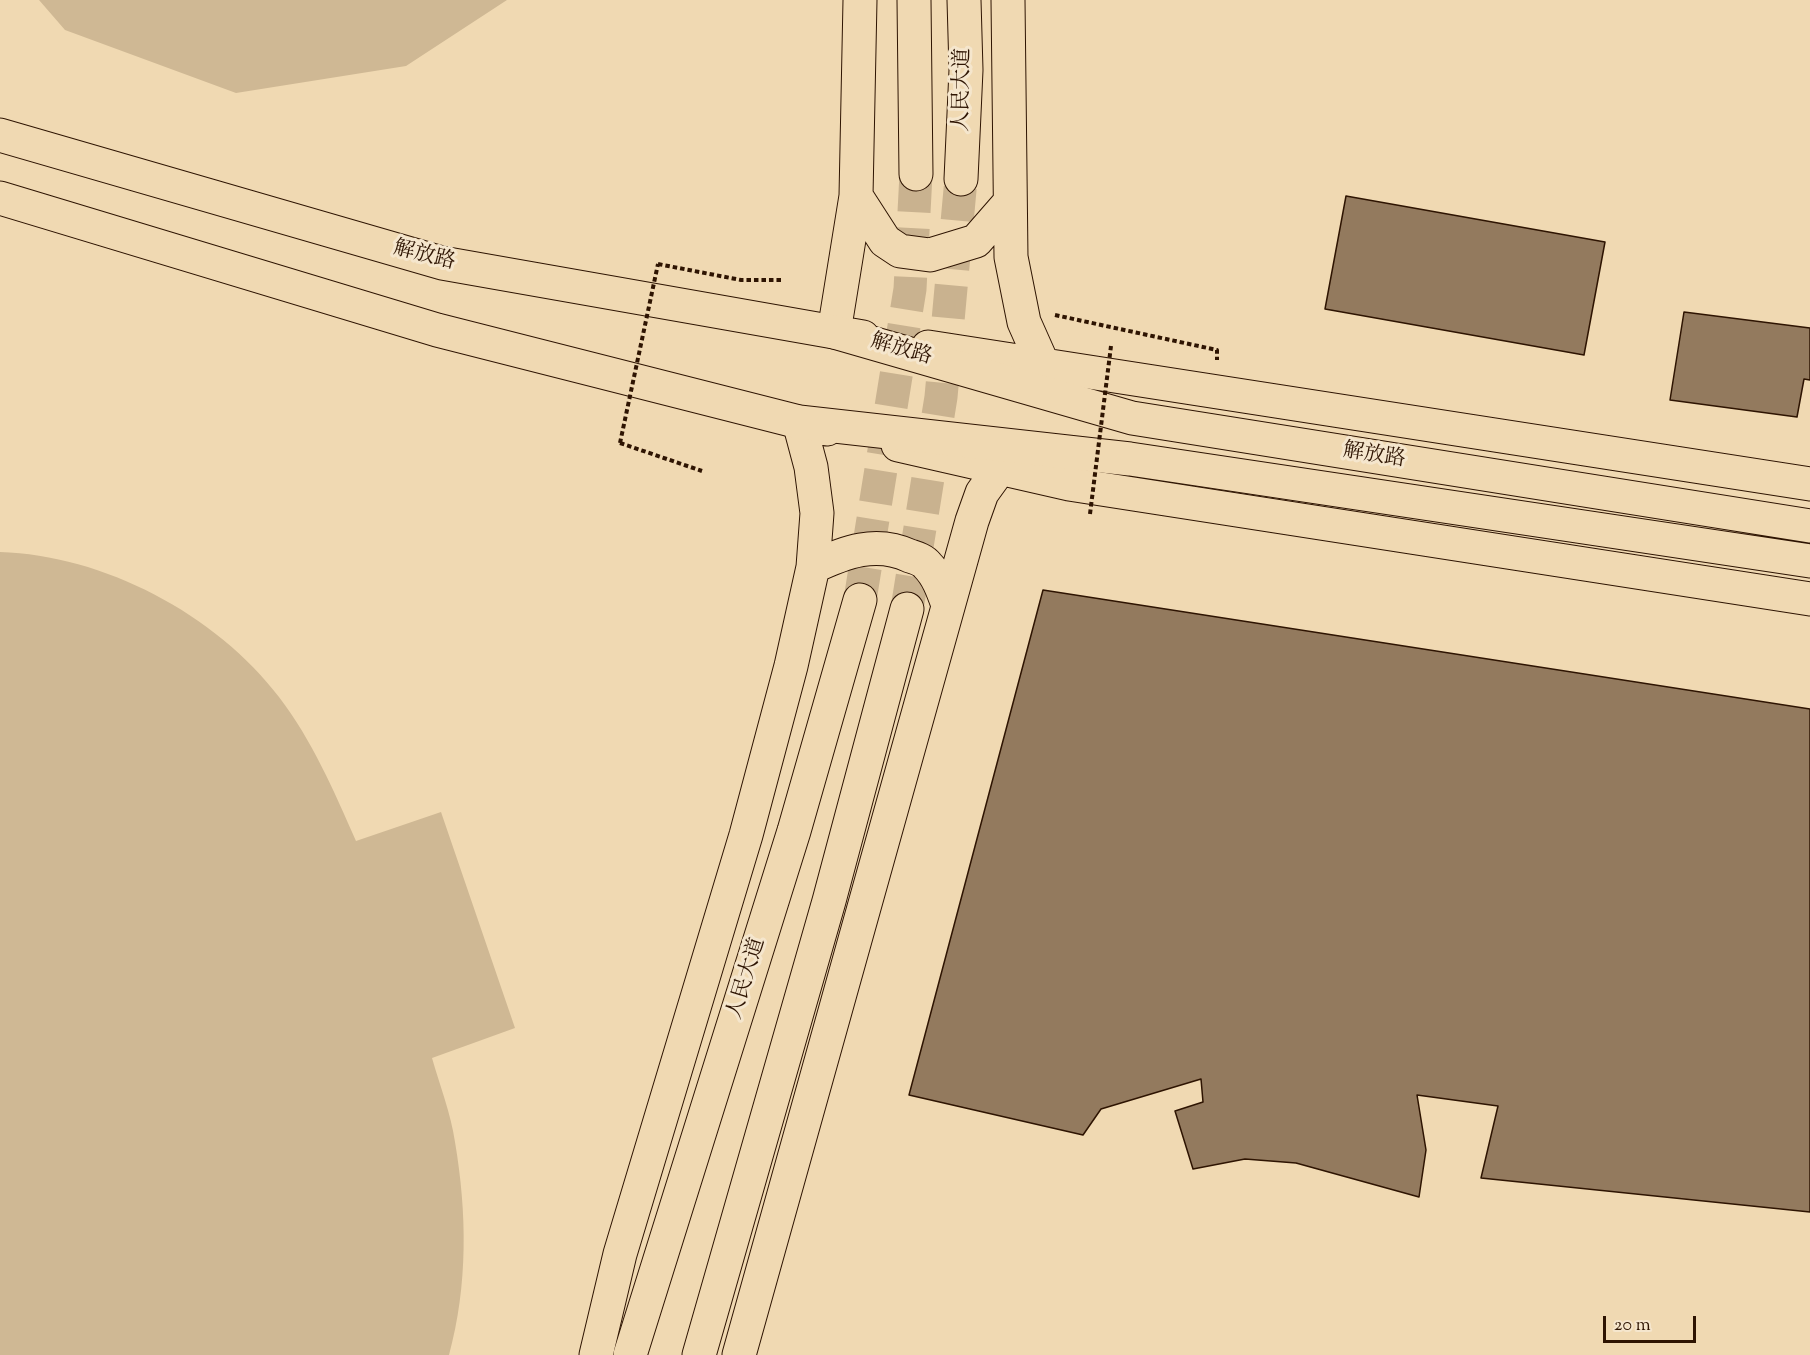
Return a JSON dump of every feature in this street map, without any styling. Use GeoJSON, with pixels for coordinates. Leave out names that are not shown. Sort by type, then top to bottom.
{"type":"FeatureCollection","features":[{"type":"Feature","properties":{"kind":"main road"},"geometry":{"type":"LineString","coordinates":[[860,0],[856,196],[834,332],[1044,367],[1810,484]]}},
{"type":"Feature","properties":{"kind":"main road"},"geometry":{"type":"LineString","coordinates":[[914,0],[916,174]]}},
{"type":"Feature","properties":{"kind":"main road","name":"人民大道"},"geometry":{"type":"LineString","coordinates":[[961,179],[966,70],[964,0]]}},
{"type":"Feature","properties":{"kind":"main road"},"geometry":{"type":"LineString","coordinates":[[1008,0],[1011,256],[1024,322],[1044,367]]}},
{"type":"Feature","properties":{"kind":"main road","name":"解放路"},"geometry":{"type":"LineString","coordinates":[[0,135],[442,263],[834,332],[1132,418],[1810,526]]}},
{"type":"Feature","properties":{"kind":"main road"},"geometry":{"type":"LineString","coordinates":[[856,196],[885,240],[900,251],[930,255],[976,241],[1010,202]]}},
{"type":"Feature","properties":{"kind":"main road","name":"解放路"},"geometry":{"type":"LineString","coordinates":[[0,198],[437,330],[799,422],[1130,459],[1810,561]]}},
{"type":"Feature","properties":{"kind":"main road"},"geometry":{"type":"LineString","coordinates":[[596,1355],[620,1254],[746,835],[792,666],[813,567],[817,513],[811,467],[799,422],[1069,484],[1810,599]]}},
{"type":"Feature","properties":{"kind":"main road"},"geometry":{"type":"LineString","coordinates":[[739,1355],[948,605],[982,493],[1000,468]]}},
{"type":"Feature","properties":{"kind":"main road"},"geometry":{"type":"LineString","coordinates":[[813,567],[854,550],[882,547],[899,550],[925,563],[939,582],[948,605]]}},
{"type":"Feature","properties":{"kind":"main road","name":"人民大道"},"geometry":{"type":"LineString","coordinates":[[630,1355],[794,831],[860,600]]}},
{"type":"Feature","properties":{"kind":"main road"},"geometry":{"type":"LineString","coordinates":[[699,1355],[829,901],[907,609]]}},
{"type":"Feature","properties":{"kind":"path"},"geometry":{"type":"LineString","coordinates":[[702,471],[620,443],[658,264],[741,280],[782,280]]}},
{"type":"Feature","properties":{"kind":"path"},"geometry":{"type":"LineString","coordinates":[[1046,313],[1217,350],[1216,370]]}},
{"type":"Feature","properties":{"kind":"path"},"geometry":{"type":"LineString","coordinates":[[1090,514],[1111,346],[1121,349]]}},
{"type":"Feature","properties":{"kind":"shaded area"},"geometry":{"type":"Polygon","coordinates":[[[39,0],[507,0],[406,66],[236,93],[65,30],[39,0]]]}},
{"type":"Feature","properties":{"kind":"shaded area"},"geometry":{"type":"Polygon","coordinates":[[[0,552],[39,556],[78,564],[117,577],[154,594],[190,615],[223,640],[253,667],[291,713],[322,766],[356,841],[441,812],[515,1028],[432,1058],[453,1132],[462,1195],[464,1249],[460,1302],[449,1355],[0,1355],[0,552]]]}},
{"type":"Feature","properties":{"kind":"building"},"geometry":{"type":"Polygon","coordinates":[[[1346,196],[1605,242],[1584,355],[1325,309],[1346,196]]]}},
{"type":"Feature","properties":{"kind":"building"},"geometry":{"type":"Polygon","coordinates":[[[1684,312],[1810,328],[1810,380],[1804,379],[1797,417],[1670,400],[1684,312]]]}},
{"type":"Feature","properties":{"kind":"building"},"geometry":{"type":"Polygon","coordinates":[[[1043,590],[1810,709],[1810,1212],[1481,1178],[1498,1106],[1417,1095],[1426,1150],[1419,1197],[1296,1163],[1245,1159],[1193,1169],[1175,1111],[1203,1102],[1201,1079],[1101,1109],[1083,1135],[909,1095],[1043,590]]]}},
{"type":"Feature","properties":{"kind":"tunnel"},"geometry":{"type":"LineString","coordinates":[[860,600],[910,289],[916,174]]}},
{"type":"Feature","properties":{"kind":"tunnel"},"geometry":{"type":"LineString","coordinates":[[907,609],[941,397],[961,179]]}}]}
